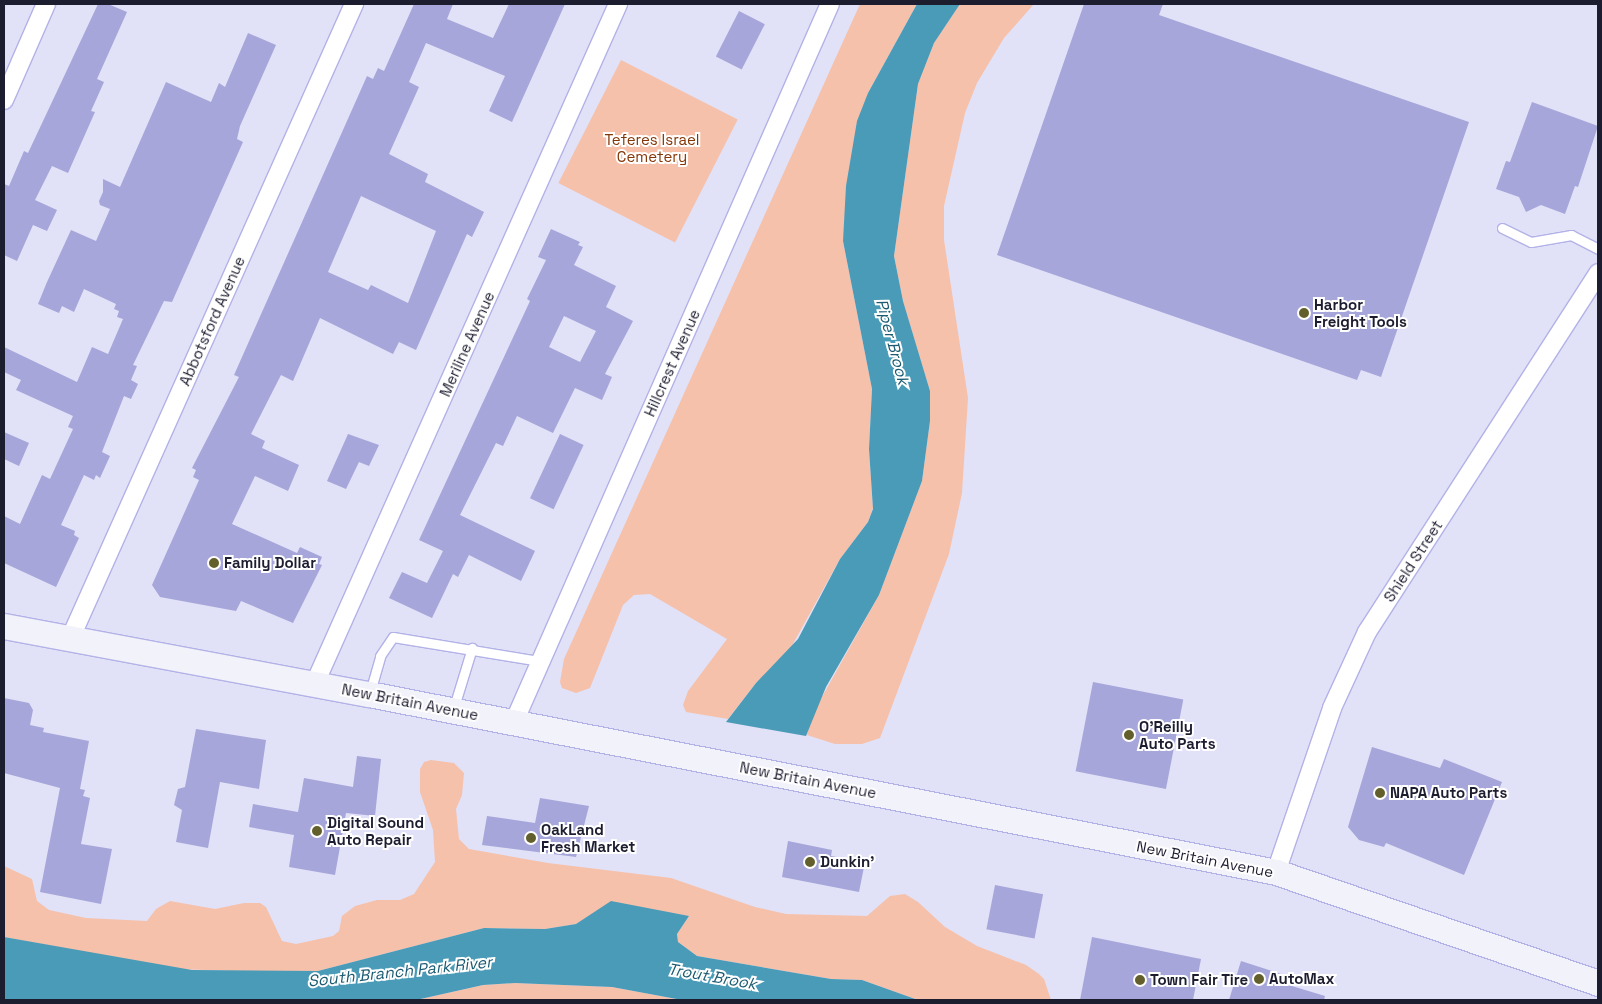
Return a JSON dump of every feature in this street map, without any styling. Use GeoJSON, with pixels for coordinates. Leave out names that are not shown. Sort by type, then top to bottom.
{"type":"FeatureCollection","features":[{"type":"Feature","properties":{"kind":"main road","name":"New Britain Avenue"},"geometry":{"type":"LineString","coordinates":[[4,626],[453,710],[1276,872],[1598,984]]}},
{"type":"Feature","properties":{"kind":"street"},"geometry":{"type":"LineString","coordinates":[[4,100],[46,4]]}},
{"type":"Feature","properties":{"kind":"street","name":"Abbotsford Avenue"},"geometry":{"type":"LineString","coordinates":[[70,639],[354,4]]}},
{"type":"Feature","properties":{"kind":"street","name":"Meriline Avenue"},"geometry":{"type":"LineString","coordinates":[[315,684],[618,4]]}},
{"type":"Feature","properties":{"kind":"street","name":"Hillcrest Avenue"},"geometry":{"type":"LineString","coordinates":[[514,722],[830,4]]}},
{"type":"Feature","properties":{"kind":"street","name":"Shield Street"},"geometry":{"type":"LineString","coordinates":[[1276,872],[1332,708],[1367,632],[1598,274]]}},
{"type":"Feature","properties":{"kind":"lane"},"geometry":{"type":"LineString","coordinates":[[1502,228],[1531,242],[1571,235],[1598,249]]}},
{"type":"Feature","properties":{"kind":"lane"},"geometry":{"type":"LineString","coordinates":[[370,694],[380,656],[393,636],[540,661]]}},
{"type":"Feature","properties":{"kind":"lane"},"geometry":{"type":"LineString","coordinates":[[453,710],[472,648]]}},
{"type":"Feature","properties":{"kind":"green space"},"geometry":{"type":"Polygon","coordinates":[[[860,4],[917,4],[868,93],[843,241],[872,389],[869,449],[873,508],[868,522],[840,559],[789,651],[756,683],[728,719],[686,712],[683,705],[688,691],[727,639],[650,594],[634,595],[623,605],[590,688],[576,693],[562,688],[560,682],[564,659],[860,4]]]}},
{"type":"Feature","properties":{"kind":"green space"},"geometry":{"type":"Polygon","coordinates":[[[960,4],[1034,4],[1004,38],[977,83],[965,113],[944,206],[944,240],[968,398],[962,493],[949,554],[880,738],[862,744],[835,744],[807,735],[813,713],[879,595],[922,481],[930,421],[930,391],[903,301],[894,256],[918,84],[934,43],[960,4]]]}},
{"type":"Feature","properties":{"kind":"green space","name":"Teferes Israel Cemetery"},"geometry":{"type":"Polygon","coordinates":[[[621,60],[738,119],[675,242],[558,183],[621,60]]]}},
{"type":"Feature","properties":{"kind":"green space"},"geometry":{"type":"Polygon","coordinates":[[[431,760],[454,763],[464,773],[462,795],[456,809],[459,839],[469,849],[548,863],[671,878],[755,907],[786,914],[867,916],[890,896],[905,894],[918,902],[945,927],[977,946],[1026,965],[1039,974],[1044,979],[1051,1000],[918,1000],[862,980],[831,979],[697,956],[678,942],[677,934],[689,916],[587,918],[576,924],[545,929],[484,928],[318,971],[293,973],[176,969],[4,937],[4,866],[32,879],[37,901],[49,910],[86,918],[147,921],[156,909],[170,901],[215,909],[244,903],[260,903],[266,907],[282,941],[296,944],[333,936],[339,931],[342,916],[355,906],[377,900],[400,900],[414,894],[435,862],[433,830],[420,792],[420,769],[424,762],[431,760]]]}},
{"type":"Feature","properties":{"kind":"green space"},"geometry":{"type":"Polygon","coordinates":[[[515,983],[612,987],[682,1000],[416,1000],[483,985],[515,983]]]}},
{"type":"Feature","properties":{"kind":"water","name":"Piper Brook"},"geometry":{"type":"Polygon","coordinates":[[[917,4],[960,4],[934,43],[918,84],[894,256],[903,301],[930,391],[930,421],[922,481],[879,595],[826,687],[806,736],[726,722],[756,683],[798,639],[840,559],[868,522],[873,509],[869,449],[872,389],[843,241],[846,186],[857,121],[868,93],[917,4]]]}},
{"type":"Feature","properties":{"kind":"water"},"geometry":{"type":"Polygon","coordinates":[[[611,901],[689,916],[677,934],[678,942],[697,956],[831,979],[862,980],[918,1000],[682,1000],[612,987],[515,983],[483,985],[416,1000],[4,999],[4,937],[192,970],[318,971],[484,928],[545,929],[576,924],[611,901]]]}},
{"type":"Feature","properties":{"kind":"building"},"geometry":{"type":"Polygon","coordinates":[[[98,4],[108,4],[127,12],[97,79],[104,82],[91,111],[95,112],[68,173],[52,166],[35,200],[57,210],[47,231],[33,225],[17,261],[4,255],[4,184],[9,186],[24,151],[28,153],[98,4]]]}},
{"type":"Feature","properties":{"kind":"building"},"geometry":{"type":"Polygon","coordinates":[[[414,4],[453,4],[447,19],[493,38],[509,4],[565,4],[512,122],[489,111],[505,76],[426,43],[409,82],[419,87],[389,154],[428,174],[425,182],[484,212],[472,237],[467,234],[416,350],[399,342],[393,354],[320,318],[293,381],[281,375],[251,434],[265,441],[262,448],[299,465],[288,491],[255,476],[232,524],[297,553],[300,547],[322,557],[319,564],[322,565],[293,623],[241,601],[236,611],[160,597],[152,585],[199,480],[193,477],[196,470],[192,468],[239,377],[234,375],[367,76],[373,79],[378,68],[384,71],[414,4]],[[361,196],[328,272],[368,290],[371,285],[408,303],[436,231],[361,196]]]}},
{"type":"Feature","properties":{"kind":"building"},"geometry":{"type":"Polygon","coordinates":[[[1084,4],[1163,4],[1159,15],[1469,122],[1381,377],[1361,370],[1357,380],[997,255],[1084,4]]]}},
{"type":"Feature","properties":{"kind":"building"},"geometry":{"type":"Polygon","coordinates":[[[739,11],[765,24],[742,70],[716,56],[739,11]]]}},
{"type":"Feature","properties":{"kind":"building"},"geometry":{"type":"Polygon","coordinates":[[[248,33],[276,45],[240,126],[237,139],[243,142],[172,302],[164,301],[133,365],[137,366],[131,380],[138,384],[131,399],[124,396],[102,452],[110,456],[100,478],[96,475],[94,480],[84,475],[61,525],[75,531],[74,535],[79,538],[56,587],[4,563],[4,516],[20,524],[42,475],[50,479],[73,429],[68,427],[73,416],[16,390],[21,380],[4,372],[4,347],[77,382],[92,347],[108,354],[123,319],[117,317],[119,311],[114,309],[116,304],[84,289],[74,312],[62,306],[59,313],[38,304],[47,282],[71,230],[96,241],[110,209],[100,205],[99,201],[103,192],[103,179],[120,187],[166,82],[211,102],[219,83],[225,87],[248,33]]]}},
{"type":"Feature","properties":{"kind":"building"},"geometry":{"type":"Polygon","coordinates":[[[1532,102],[1598,126],[1578,187],[1575,186],[1565,214],[1541,205],[1526,212],[1519,197],[1496,189],[1506,161],[1510,162],[1532,102]]]}},
{"type":"Feature","properties":{"kind":"building"},"geometry":{"type":"Polygon","coordinates":[[[551,229],[580,242],[578,245],[583,247],[574,265],[616,286],[606,307],[633,321],[605,374],[612,377],[602,400],[575,388],[553,433],[517,416],[503,446],[496,443],[460,515],[535,551],[521,581],[469,555],[458,577],[453,574],[432,618],[389,598],[402,572],[427,583],[443,551],[419,540],[530,301],[527,299],[546,260],[538,257],[551,229]],[[564,316],[549,347],[580,362],[596,331],[564,316]]]}},
{"type":"Feature","properties":{"kind":"building"},"geometry":{"type":"Polygon","coordinates":[[[4,432],[29,443],[19,466],[4,459],[4,432]]]}},
{"type":"Feature","properties":{"kind":"building"},"geometry":{"type":"Polygon","coordinates":[[[348,434],[379,445],[369,466],[359,462],[346,489],[327,481],[348,434]]]}},
{"type":"Feature","properties":{"kind":"building"},"geometry":{"type":"Polygon","coordinates":[[[560,434],[584,445],[554,509],[530,498],[560,434]]]}},
{"type":"Feature","properties":{"kind":"building","name":"O'Reilly Auto Parts"},"geometry":{"type":"Polygon","coordinates":[[[1093,682],[1183,700],[1166,789],[1076,771],[1093,682]]]}},
{"type":"Feature","properties":{"kind":"building"},"geometry":{"type":"Polygon","coordinates":[[[4,698],[29,703],[33,710],[30,725],[44,728],[43,732],[89,741],[80,789],[85,790],[83,796],[90,798],[81,844],[112,849],[101,904],[40,892],[60,788],[4,773],[4,698]]]}},
{"type":"Feature","properties":{"kind":"building"},"geometry":{"type":"Polygon","coordinates":[[[196,729],[266,740],[259,789],[220,782],[208,848],[176,842],[182,810],[174,805],[178,789],[185,787],[196,729]]]}},
{"type":"Feature","properties":{"kind":"building"},"geometry":{"type":"Polygon","coordinates":[[[1372,747],[1440,768],[1444,759],[1502,782],[1464,875],[1386,843],[1384,847],[1359,840],[1348,827],[1372,747]]]}},
{"type":"Feature","properties":{"kind":"building"},"geometry":{"type":"Polygon","coordinates":[[[357,756],[381,759],[375,816],[346,813],[335,875],[289,867],[294,835],[249,827],[253,804],[298,812],[304,778],[353,787],[357,756]]]}},
{"type":"Feature","properties":{"kind":"building","name":"OakLand Fresh Market"},"geometry":{"type":"Polygon","coordinates":[[[540,798],[589,806],[576,857],[482,845],[487,816],[535,823],[540,798]]]}},
{"type":"Feature","properties":{"kind":"building"},"geometry":{"type":"Polygon","coordinates":[[[788,841],[832,850],[831,856],[865,862],[859,892],[782,877],[788,841]]]}},
{"type":"Feature","properties":{"kind":"building"},"geometry":{"type":"Polygon","coordinates":[[[995,885],[1043,894],[1035,939],[986,929],[995,885]]]}},
{"type":"Feature","properties":{"kind":"building","name":"Town Fair Tire"},"geometry":{"type":"Polygon","coordinates":[[[1092,937],[1201,959],[1193,1000],[1080,1000],[1092,937]]]}},
{"type":"Feature","properties":{"kind":"building","name":"AutoMax"},"geometry":{"type":"Polygon","coordinates":[[[1241,961],[1284,975],[1282,983],[1325,996],[1324,1000],[1229,1000],[1241,961]]]}},
{"type":"Feature","properties":{"kind":"place","name":"Harbor Freight Tools"},"geometry":{"type":"Point","coordinates":[1304,313]}},
{"type":"Feature","properties":{"kind":"place","name":"Family Dollar"},"geometry":{"type":"Point","coordinates":[214,563]}},
{"type":"Feature","properties":{"kind":"place","name":"O'Reilly Auto Parts"},"geometry":{"type":"Point","coordinates":[1129,735]}},
{"type":"Feature","properties":{"kind":"place","name":"NAPA Auto Parts"},"geometry":{"type":"Point","coordinates":[1380,793]}},
{"type":"Feature","properties":{"kind":"place","name":"Digital Sound Auto Repair"},"geometry":{"type":"Point","coordinates":[317,831]}},
{"type":"Feature","properties":{"kind":"place","name":"OakLand Fresh Market"},"geometry":{"type":"Point","coordinates":[531,838]}},
{"type":"Feature","properties":{"kind":"place","name":"Dunkin'"},"geometry":{"type":"Point","coordinates":[810,862]}},
{"type":"Feature","properties":{"kind":"place","name":"AutoMax"},"geometry":{"type":"Point","coordinates":[1259,979]}},
{"type":"Feature","properties":{"kind":"place","name":"Town Fair Tire"},"geometry":{"type":"Point","coordinates":[1140,980]}},
{"type":"Feature","properties":{"kind":"water label","name":"South Branch Park River"},"geometry":{"type":"Point","coordinates":[400,972]}},
{"type":"Feature","properties":{"kind":"water label","name":"Trout Brook"},"geometry":{"type":"Point","coordinates":[712,977]}}]}
